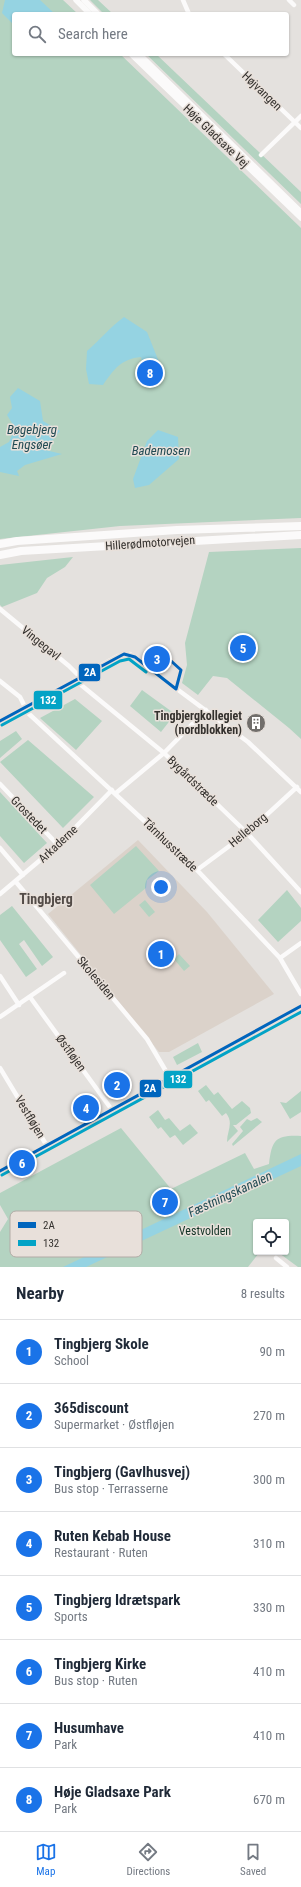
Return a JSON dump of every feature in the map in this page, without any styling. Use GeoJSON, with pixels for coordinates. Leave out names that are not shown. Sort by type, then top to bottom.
{"type":"FeatureCollection","features":[{"type":"Feature","properties":{"kind":"highway","name":"Hillerødmotorvejen"},"geometry":{"type":"LineString","coordinates":[[0,544],[17,541],[177,530],[301,526]]}},
{"type":"Feature","properties":{"kind":"highway","name":"Hillerødmotorvejen"},"geometry":{"type":"LineString","coordinates":[[0,555],[21,551],[301,535]]}},
{"type":"Feature","properties":{"kind":"street"},"geometry":{"type":"LineString","coordinates":[[76,0],[88,12]]}},
{"type":"Feature","properties":{"kind":"street"},"geometry":{"type":"LineString","coordinates":[[84,0],[96,12]]}},
{"type":"Feature","properties":{"kind":"street"},"geometry":{"type":"LineString","coordinates":[[183,0],[188,12]]}},
{"type":"Feature","properties":{"kind":"street"},"geometry":{"type":"LineString","coordinates":[[289,0],[294,5]]}},
{"type":"Feature","properties":{"kind":"street","name":"Høje Gladsaxe Vej"},"geometry":{"type":"LineString","coordinates":[[133,56],[301,218]]}},
{"type":"Feature","properties":{"kind":"street","name":"Høje Gladsaxe Vej"},"geometry":{"type":"LineString","coordinates":[[141,56],[301,212]]}},
{"type":"Feature","properties":{"kind":"street","name":"Højvangen"},"geometry":{"type":"LineString","coordinates":[[226,56],[301,128]]}},
{"type":"Feature","properties":{"kind":"street"},"geometry":{"type":"LineString","coordinates":[[261,155],[301,116]]}},
{"type":"Feature","properties":{"kind":"street","name":"Vingegavl"},"geometry":{"type":"LineString","coordinates":[[0,609],[69,666],[78,679]]}},
{"type":"Feature","properties":{"kind":"street"},"geometry":{"type":"LineString","coordinates":[[0,721],[124,654],[135,657],[248,742],[301,792]]}},
{"type":"Feature","properties":{"kind":"street","name":"Bygårdstræde"},"geometry":{"type":"LineString","coordinates":[[78,679],[164,753],[247,833],[301,892]]}},
{"type":"Feature","properties":{"kind":"street","name":"Tårnhusstræde"},"geometry":{"type":"LineString","coordinates":[[0,681],[20,697],[28,713],[197,870],[280,958],[301,994]]}},
{"type":"Feature","properties":{"kind":"street","name":"Arkaderne"},"geometry":{"type":"LineString","coordinates":[[0,894],[58,845],[114,792],[164,753],[206,710]]}},
{"type":"Feature","properties":{"kind":"street","name":"Grostedet"},"geometry":{"type":"LineString","coordinates":[[0,784],[58,845]]}},
{"type":"Feature","properties":{"kind":"street","name":"Helleborg"},"geometry":{"type":"LineString","coordinates":[[197,870],[247,833],[297,787]]}},
{"type":"Feature","properties":{"kind":"street"},"geometry":{"type":"LineString","coordinates":[[0,848],[23,876]]}},
{"type":"Feature","properties":{"kind":"street","name":"Skolesiden"},"geometry":{"type":"LineString","coordinates":[[16,882],[147,1040],[170,1078]]}},
{"type":"Feature","properties":{"kind":"street"},"geometry":{"type":"LineString","coordinates":[[280,958],[301,943]]}},
{"type":"Feature","properties":{"kind":"street"},"geometry":{"type":"LineString","coordinates":[[0,1017],[64,973]]}},
{"type":"Feature","properties":{"kind":"street"},"geometry":{"type":"LineString","coordinates":[[0,976],[19,1005]]}},
{"type":"Feature","properties":{"kind":"street","name":"Østfløjen"},"geometry":{"type":"LineString","coordinates":[[30,997],[112,1110]]}},
{"type":"Feature","properties":{"kind":"street"},"geometry":{"type":"LineString","coordinates":[[0,1171],[301,1006]]}},
{"type":"Feature","properties":{"kind":"street","name":"Vestfløjen"},"geometry":{"type":"LineString","coordinates":[[0,1068],[47,1146]]}},
{"type":"Feature","properties":{"kind":"street"},"geometry":{"type":"LineString","coordinates":[[276,1258],[287,1267]]}},
{"type":"Feature","properties":{"kind":"shaded area"},"geometry":{"type":"Polygon","coordinates":[[[138,840],[207,912],[274,994],[169,1052],[159,1052],[48,914],[138,840]]]}},
{"type":"Feature","properties":{"kind":"green space"},"geometry":{"type":"Polygon","coordinates":[[[0,0],[63,0],[76,12],[12,12],[12,56],[122,56],[301,228],[301,518],[120,526],[0,539],[0,0]]]}},
{"type":"Feature","properties":{"kind":"green space"},"geometry":{"type":"Polygon","coordinates":[[[90,0],[98,0],[111,12],[102,12],[90,0]]]}},
{"type":"Feature","properties":{"kind":"green space"},"geometry":{"type":"Polygon","coordinates":[[[148,56],[158,56],[301,192],[301,204],[148,56]]]}},
{"type":"Feature","properties":{"kind":"green space"},"geometry":{"type":"Polygon","coordinates":[[[301,548],[301,739],[227,678],[213,676],[198,695],[182,683],[187,665],[185,643],[209,552],[301,548]]]}},
{"type":"Feature","properties":{"kind":"green space"},"geometry":{"type":"Polygon","coordinates":[[[73,557],[65,567],[47,578],[37,593],[2,607],[0,605],[0,565],[73,557]]]}},
{"type":"Feature","properties":{"kind":"green space"},"geometry":{"type":"Polygon","coordinates":[[[142,690],[175,714],[161,732],[130,706],[142,690]]]}},
{"type":"Feature","properties":{"kind":"green space"},"geometry":{"type":"Polygon","coordinates":[[[75,699],[102,721],[76,750],[40,718],[75,699]]]}},
{"type":"Feature","properties":{"kind":"green space"},"geometry":{"type":"Polygon","coordinates":[[[16,731],[22,739],[0,758],[0,741],[16,731]]]}},
{"type":"Feature","properties":{"kind":"green space"},"geometry":{"type":"Polygon","coordinates":[[[28,740],[94,797],[63,828],[0,762],[28,740]]]}},
{"type":"Feature","properties":{"kind":"green space"},"geometry":{"type":"Polygon","coordinates":[[[0,792],[47,843],[24,863],[0,836],[0,792]]]}},
{"type":"Feature","properties":{"kind":"green space"},"geometry":{"type":"Polygon","coordinates":[[[136,846],[159,871],[147,880],[146,888],[114,914],[90,885],[136,846]]]}},
{"type":"Feature","properties":{"kind":"green space"},"geometry":{"type":"Polygon","coordinates":[[[287,890],[301,908],[301,921],[278,942],[258,920],[287,890]]]}},
{"type":"Feature","properties":{"kind":"green space"},"geometry":{"type":"Polygon","coordinates":[[[145,900],[155,912],[149,917],[139,905],[145,900]]]}},
{"type":"Feature","properties":{"kind":"green space"},"geometry":{"type":"Polygon","coordinates":[[[12,906],[53,957],[42,966],[24,940],[19,944],[37,969],[26,977],[0,940],[0,915],[12,906]]]}},
{"type":"Feature","properties":{"kind":"green space"},"geometry":{"type":"Polygon","coordinates":[[[179,954],[190,966],[184,971],[174,959],[179,954]]]}},
{"type":"Feature","properties":{"kind":"green space"},"geometry":{"type":"Polygon","coordinates":[[[198,1043],[202,1052],[177,1065],[173,1057],[198,1043]]]}},
{"type":"Feature","properties":{"kind":"green space"},"geometry":{"type":"Polygon","coordinates":[[[206,1085],[214,1095],[218,1092],[232,1109],[242,1101],[250,1108],[251,1113],[236,1125],[233,1125],[238,1131],[227,1142],[230,1120],[226,1113],[222,1116],[209,1100],[206,1102],[198,1091],[206,1085]]]}},
{"type":"Feature","properties":{"kind":"green space"},"geometry":{"type":"Polygon","coordinates":[[[301,1091],[301,1112],[290,1119],[280,1102],[286,1103],[301,1091]]]}},
{"type":"Feature","properties":{"kind":"green space"},"geometry":{"type":"Polygon","coordinates":[[[158,1110],[165,1120],[169,1118],[180,1131],[190,1124],[198,1133],[183,1145],[175,1135],[170,1138],[161,1127],[158,1129],[149,1117],[158,1110]]]}},
{"type":"Feature","properties":{"kind":"green space"},"geometry":{"type":"Polygon","coordinates":[[[257,1118],[262,1122],[233,1146],[232,1144],[243,1131],[240,1127],[247,1119],[251,1121],[257,1118]]]}},
{"type":"Feature","properties":{"kind":"green space","name":"Vestvolden"},"geometry":{"type":"Polygon","coordinates":[[[121,1128],[171,1189],[245,1153],[254,1169],[269,1164],[272,1149],[277,1140],[286,1136],[301,1136],[301,1267],[298,1267],[282,1255],[289,1255],[289,1219],[253,1219],[253,1255],[257,1255],[248,1267],[0,1267],[0,1232],[8,1219],[0,1205],[0,1193],[121,1128]]]}},
{"type":"Feature","properties":{"kind":"water"},"geometry":{"type":"Polygon","coordinates":[[[5,0],[40,0],[53,12],[12,12],[12,23],[2,13],[5,0]]]}},
{"type":"Feature","properties":{"kind":"water"},"geometry":{"type":"Polygon","coordinates":[[[124,317],[147,332],[159,362],[153,369],[144,368],[141,357],[134,358],[119,366],[103,385],[89,384],[86,369],[87,351],[124,317]]]}},
{"type":"Feature","properties":{"kind":"water","name":"Bøgebjerg Engsøer"},"geometry":{"type":"Polygon","coordinates":[[[18,388],[40,401],[43,421],[60,431],[45,450],[62,454],[25,465],[17,471],[19,476],[0,472],[0,447],[9,442],[15,428],[7,415],[12,408],[10,397],[18,388]]]}},
{"type":"Feature","properties":{"kind":"water","name":"Bademosen"},"geometry":{"type":"Polygon","coordinates":[[[158,430],[178,437],[179,459],[149,485],[135,488],[133,479],[147,441],[158,430]]]}},
{"type":"Feature","properties":{"kind":"water","name":"Fæstningskanalen"},"geometry":{"type":"Polygon","coordinates":[[[301,1154],[301,1166],[142,1241],[142,1229],[301,1154]]]}},
{"type":"Feature","properties":{"kind":"water"},"geometry":{"type":"Polygon","coordinates":[[[84,1257],[107,1257],[86,1267],[63,1267],[84,1257]]]}},
{"type":"Feature","properties":{"kind":"transit line","name":"2A"},"geometry":{"type":"LineString","coordinates":[[0,721],[124,654],[135,657],[176,689]]}},
{"type":"Feature","properties":{"kind":"transit line","name":"132"},"geometry":{"type":"LineString","coordinates":[[2,725],[120,661],[129,659],[146,672]]}},
{"type":"Feature","properties":{"kind":"transit line","name":"2A"},"geometry":{"type":"LineString","coordinates":[[149,668],[170,660],[181,670],[176,689]]}},
{"type":"Feature","properties":{"kind":"transit line","name":"2A"},"geometry":{"type":"LineString","coordinates":[[0,1171],[301,1006]]}},
{"type":"Feature","properties":{"kind":"transit line","name":"132"},"geometry":{"type":"LineString","coordinates":[[2,1175],[301,1012]]}},
{"type":"Feature","properties":{"kind":"place","name":"Høje Gladsaxe Park"},"geometry":{"type":"Point","coordinates":[150,373]}},
{"type":"Feature","properties":{"kind":"place","name":"Tingbjerg Idrætspark"},"geometry":{"type":"Point","coordinates":[243,648]}},
{"type":"Feature","properties":{"kind":"place","name":"Tingbjerg (Gavlhusvej)"},"geometry":{"type":"Point","coordinates":[157,659]}},
{"type":"Feature","properties":{"kind":"place","name":"Tingbjergkollegiet (nordblokken)"},"geometry":{"type":"Point","coordinates":[256,723]}},
{"type":"Feature","properties":{"kind":"place","name":"Tingbjerg Skole"},"geometry":{"type":"Point","coordinates":[161,954]}},
{"type":"Feature","properties":{"kind":"place","name":"365discount"},"geometry":{"type":"Point","coordinates":[117,1085]}},
{"type":"Feature","properties":{"kind":"place","name":"Ruten Kebab House"},"geometry":{"type":"Point","coordinates":[86,1108]}},
{"type":"Feature","properties":{"kind":"place","name":"Tingbjerg Kirke"},"geometry":{"type":"Point","coordinates":[22,1163]}},
{"type":"Feature","properties":{"kind":"place","name":"Husumhave"},"geometry":{"type":"Point","coordinates":[165,1202]}},
{"type":"Feature","properties":{"kind":"district","name":"Tingbjerg"},"geometry":{"type":"Point","coordinates":[46,899]}}]}
